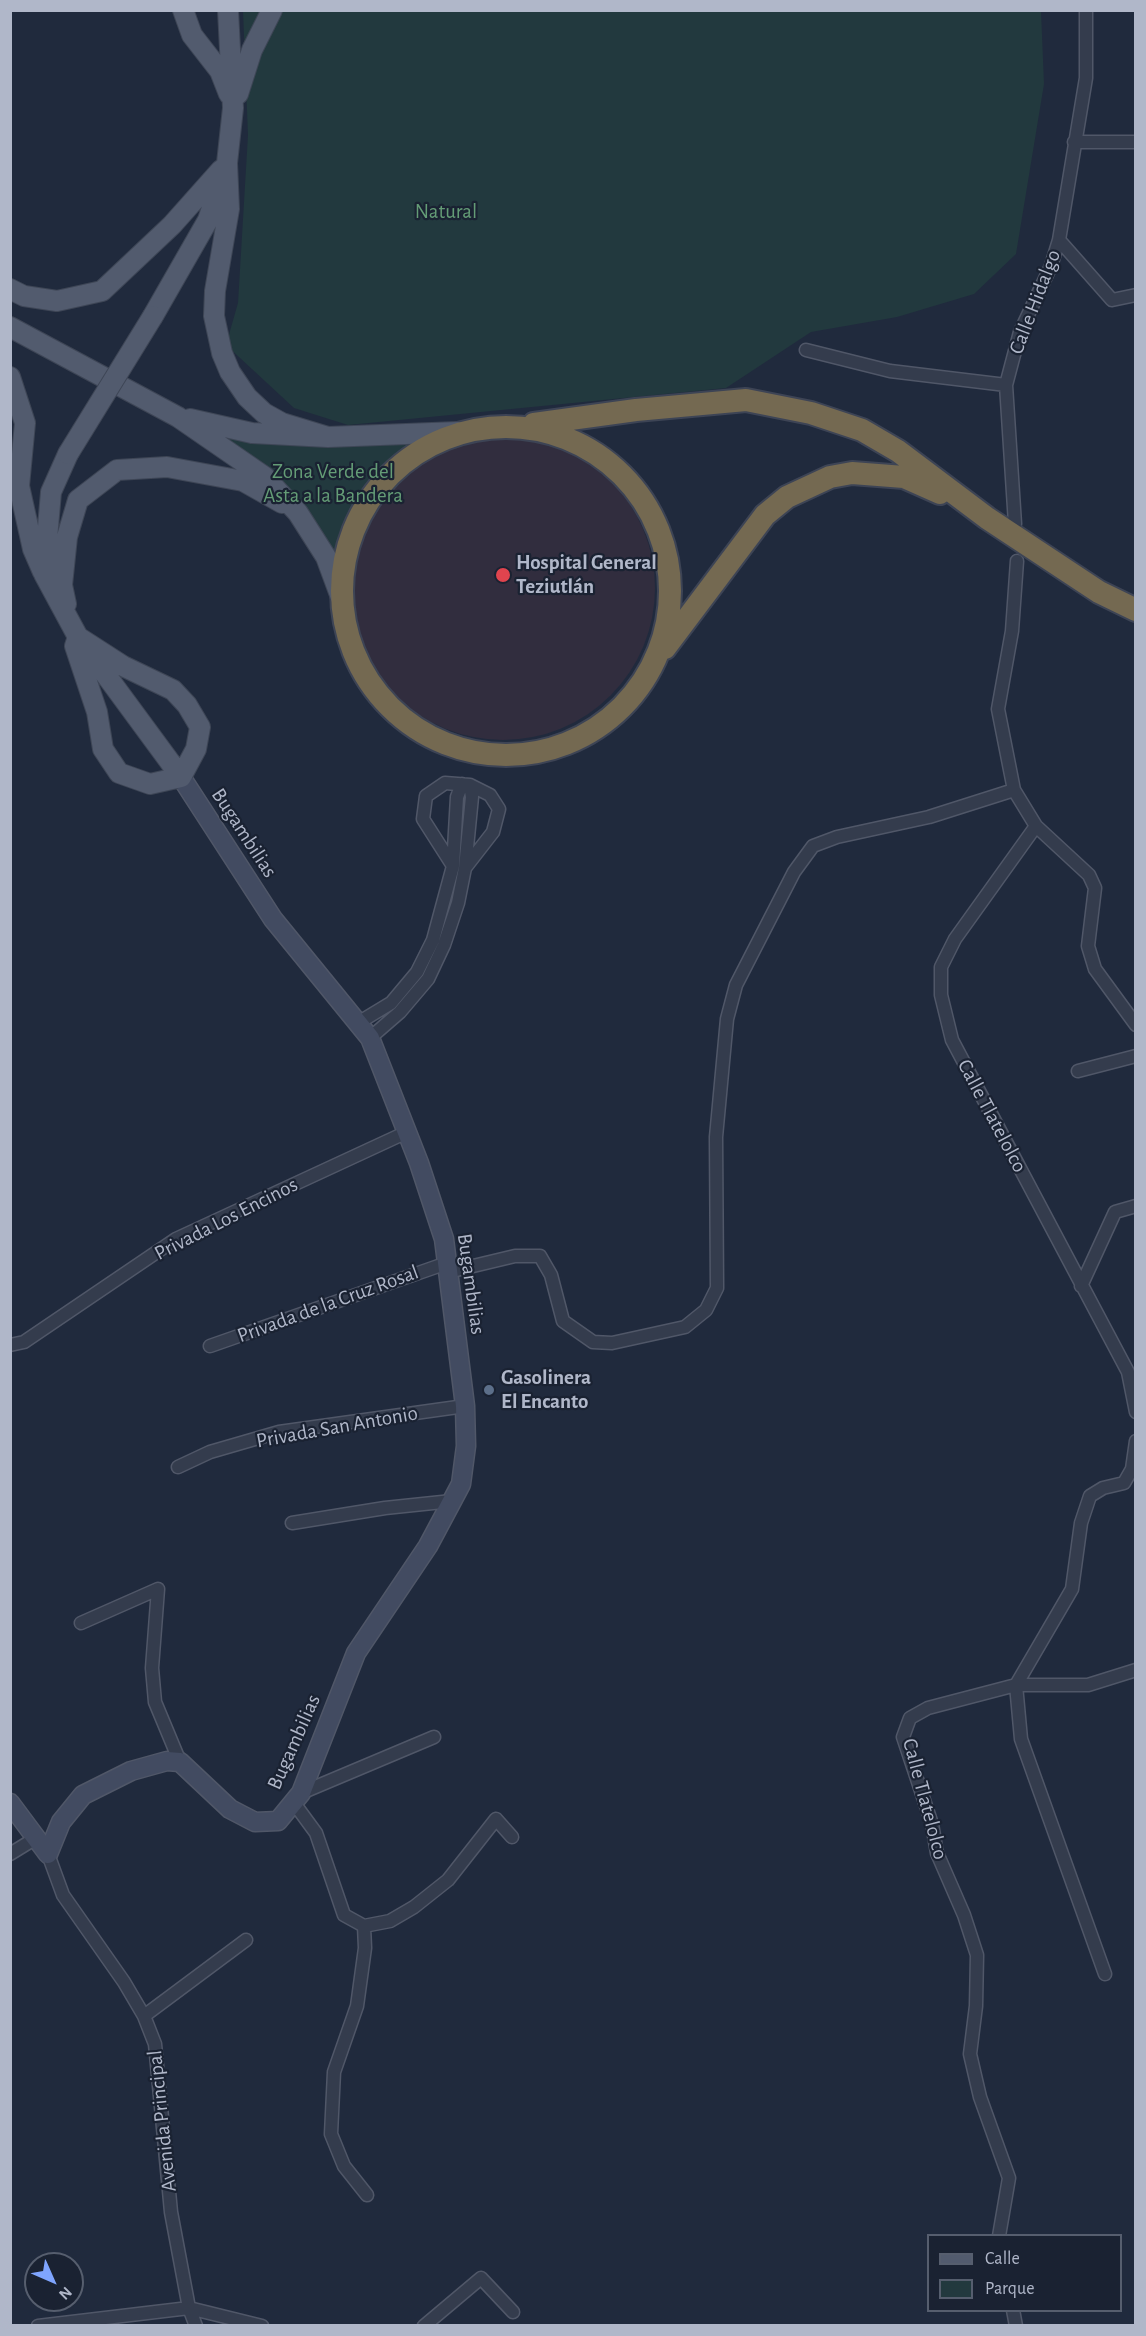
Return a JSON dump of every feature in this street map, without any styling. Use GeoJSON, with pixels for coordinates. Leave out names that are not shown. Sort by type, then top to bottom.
{"type":"FeatureCollection","features":[{"type":"Feature","properties":{"kind":"highway"},"geometry":{"type":"LineString","coordinates":[[987,518],[904,477],[852,473],[830,477],[787,497],[765,514],[654,663],[631,699],[614,715],[582,737],[538,752],[491,754],[453,747],[418,731],[382,698],[360,666],[346,628],[343,578],[351,539],[370,501],[383,484],[418,452],[458,432],[531,425],[636,410],[746,400],[811,413],[871,435],[916,464],[987,518],[1099,592],[1136,610]]}},
{"type":"Feature","properties":{"kind":"highway"},"geometry":{"type":"LineString","coordinates":[[531,425],[574,443],[609,465],[643,504],[662,548],[669,615],[665,637],[654,663]]}},
{"type":"Feature","properties":{"kind":"main road"},"geometry":{"type":"LineString","coordinates":[[183,10],[192,35],[223,77],[233,108]]}},
{"type":"Feature","properties":{"kind":"main road"},"geometry":{"type":"LineString","coordinates":[[228,10],[233,108],[227,163],[229,209],[214,291],[214,316],[222,353],[230,372],[247,397],[264,413],[282,423],[328,437]]}},
{"type":"Feature","properties":{"kind":"main road"},"geometry":{"type":"LineString","coordinates":[[233,108],[252,50],[273,10]]}},
{"type":"Feature","properties":{"kind":"main road"},"geometry":{"type":"LineString","coordinates":[[10,290],[24,296],[57,301],[102,291],[172,225],[227,163]]}},
{"type":"Feature","properties":{"kind":"main road"},"geometry":{"type":"LineString","coordinates":[[44,574],[51,492],[68,454],[153,316],[208,220],[227,163]]}},
{"type":"Feature","properties":{"kind":"main road"},"geometry":{"type":"LineString","coordinates":[[10,327],[178,417],[265,477],[298,513],[326,557],[343,603]]}},
{"type":"Feature","properties":{"kind":"main road"},"geometry":{"type":"LineString","coordinates":[[10,377],[25,423],[19,486],[33,549],[74,629],[182,777]]}},
{"type":"Feature","properties":{"kind":"main road"},"geometry":{"type":"LineString","coordinates":[[178,417],[252,433],[328,437],[458,432]]}},
{"type":"Feature","properties":{"kind":"main road"},"geometry":{"type":"LineString","coordinates":[[182,777],[150,784],[119,773],[103,749],[97,712],[75,645],[74,629],[62,585],[68,537],[78,500],[117,470],[167,467],[243,480],[298,513]]}},
{"type":"Feature","properties":{"kind":"main road"},"geometry":{"type":"LineString","coordinates":[[74,629],[123,666],[173,690],[187,705],[200,727],[196,749],[182,777]]}},
{"type":"Feature","properties":{"kind":"main road","name":"Bugambilias"},"geometry":{"type":"LineString","coordinates":[[180,1762],[230,1809],[255,1822],[278,1821],[297,1798],[356,1653],[428,1546],[461,1484],[466,1446],[465,1406],[444,1239],[370,1038],[273,919],[182,777]]}},
{"type":"Feature","properties":{"kind":"main road"},"geometry":{"type":"LineString","coordinates":[[48,1854],[61,1822],[83,1795],[131,1771],[167,1761],[180,1762]]}},
{"type":"Feature","properties":{"kind":"main road"},"geometry":{"type":"LineString","coordinates":[[10,1803],[48,1854]]}},
{"type":"Feature","properties":{"kind":"street","name":"Calle Hidalgo"},"geometry":{"type":"LineString","coordinates":[[1015,524],[1006,385],[1020,332],[1052,266],[1059,240],[1086,78],[1086,10]]}},
{"type":"Feature","properties":{"kind":"street"},"geometry":{"type":"LineString","coordinates":[[1074,142],[1136,142]]}},
{"type":"Feature","properties":{"kind":"street"},"geometry":{"type":"LineString","coordinates":[[1059,240],[1112,300],[1136,295]]}},
{"type":"Feature","properties":{"kind":"street"},"geometry":{"type":"LineString","coordinates":[[806,350],[890,371],[1006,385]]}},
{"type":"Feature","properties":{"kind":"street"},"geometry":{"type":"LineString","coordinates":[[1017,561],[1012,631],[998,709],[1014,790],[1036,826],[1089,875],[1095,888],[1088,946],[1095,969],[1136,1024]]}},
{"type":"Feature","properties":{"kind":"street"},"geometry":{"type":"LineString","coordinates":[[358,1023],[391,1003],[417,972],[433,940],[459,867],[493,832],[499,809],[490,795],[466,784],[445,783],[426,796],[423,819],[459,867]]}},
{"type":"Feature","properties":{"kind":"street"},"geometry":{"type":"LineString","coordinates":[[370,1038],[400,1012],[428,979],[444,945],[458,903],[459,867],[472,796],[466,784]]}},
{"type":"Feature","properties":{"kind":"street","name":"Privada de la Cruz Rosal"},"geometry":{"type":"LineString","coordinates":[[210,1346],[447,1267],[515,1256],[540,1256],[551,1275],[563,1321],[593,1342],[612,1343],[685,1327],[706,1310],[717,1288],[716,1137],[727,1019],[736,985],[794,872],[813,846],[837,837],[929,817],[1014,790]]}},
{"type":"Feature","properties":{"kind":"street","name":"Calle Tlatelolco"},"geometry":{"type":"LineString","coordinates":[[1036,826],[955,939],[941,967],[941,995],[952,1040],[1128,1372],[1136,1412]]}},
{"type":"Feature","properties":{"kind":"street"},"geometry":{"type":"LineString","coordinates":[[1078,1071],[1136,1056]]}},
{"type":"Feature","properties":{"kind":"street","name":"Privada Los Encinos"},"geometry":{"type":"LineString","coordinates":[[10,1346],[24,1342],[176,1239],[406,1132]]}},
{"type":"Feature","properties":{"kind":"street"},"geometry":{"type":"LineString","coordinates":[[1081,1286],[1115,1212],[1136,1206]]}},
{"type":"Feature","properties":{"kind":"street","name":"Privada San Antonio"},"geometry":{"type":"LineString","coordinates":[[178,1467],[210,1452],[279,1432],[465,1406]]}},
{"type":"Feature","properties":{"kind":"street"},"geometry":{"type":"LineString","coordinates":[[1106,1974],[1021,1739],[1016,1685],[1072,1589],[1081,1523],[1090,1496],[1102,1488],[1124,1484],[1132,1468],[1136,1442]]}},
{"type":"Feature","properties":{"kind":"street"},"geometry":{"type":"LineString","coordinates":[[292,1523],[385,1508],[452,1501]]}},
{"type":"Feature","properties":{"kind":"street"},"geometry":{"type":"LineString","coordinates":[[81,1623],[159,1589],[152,1668],[155,1702],[180,1762]]}},
{"type":"Feature","properties":{"kind":"street","name":"Calle Tlatelolco"},"geometry":{"type":"LineString","coordinates":[[999,2234],[1008,2178],[980,2097],[970,2054],[976,2006],[977,1955],[964,1915],[937,1853],[932,1824],[903,1737],[910,1718],[928,1708],[1016,1685],[1039,1687],[1088,1685],[1136,1670]]}},
{"type":"Feature","properties":{"kind":"street"},"geometry":{"type":"LineString","coordinates":[[434,1737],[297,1798],[316,1833],[344,1915],[364,1926],[390,1921],[414,1907],[440,1887],[496,1819],[512,1837]]}},
{"type":"Feature","properties":{"kind":"street"},"geometry":{"type":"LineString","coordinates":[[10,1854],[36,1838]]}},
{"type":"Feature","properties":{"kind":"street","name":"Avenida Principal"},"geometry":{"type":"LineString","coordinates":[[48,1854],[63,1895],[124,1982],[144,2016],[155,2044],[171,2212],[189,2308],[196,2325]]}},
{"type":"Feature","properties":{"kind":"street"},"geometry":{"type":"LineString","coordinates":[[364,1926],[365,1948],[357,2006],[334,2072],[331,2134],[344,2166],[367,2195]]}},
{"type":"Feature","properties":{"kind":"street"},"geometry":{"type":"LineString","coordinates":[[144,2016],[246,1940]]}},
{"type":"Feature","properties":{"kind":"street"},"geometry":{"type":"LineString","coordinates":[[424,2325],[482,2278],[513,2312]]}},
{"type":"Feature","properties":{"kind":"street"},"geometry":{"type":"LineString","coordinates":[[38,2325],[189,2308],[262,2325]]}},
{"type":"Feature","properties":{"kind":"shaded area","name":"Hospital General Teziutlán"},"geometry":{"type":"Polygon","coordinates":[[[503,436],[533,439],[561,448],[587,462],[610,481],[629,504],[643,530],[652,558],[655,588],[652,618],[643,646],[629,672],[610,695],[587,714],[561,728],[533,737],[503,740],[473,737],[445,728],[419,714],[396,695],[377,672],[363,646],[354,618],[351,588],[354,558],[363,530],[377,504],[396,481],[419,462],[445,448],[473,439],[503,436]]]}},
{"type":"Feature","properties":{"kind":"green space","name":"Natural"},"geometry":{"type":"Polygon","coordinates":[[[243,11],[1041,11],[1044,84],[1016,254],[974,294],[897,317],[811,332],[726,388],[348,425],[294,408],[226,345],[238,303],[248,135],[243,11]]]}},
{"type":"Feature","properties":{"kind":"green space","name":"Zona Verde del Asta a la Bandera"},"geometry":{"type":"Polygon","coordinates":[[[221,435],[318,447],[423,440],[381,478],[350,531],[341,562],[293,495],[221,435]]]}},
{"type":"Feature","properties":{"kind":"place","name":"Hospital General Teziutlán"},"geometry":{"type":"Point","coordinates":[503,575]}},
{"type":"Feature","properties":{"kind":"place","name":"Gasolinera El Encanto"},"geometry":{"type":"Point","coordinates":[489,1390]}}]}
